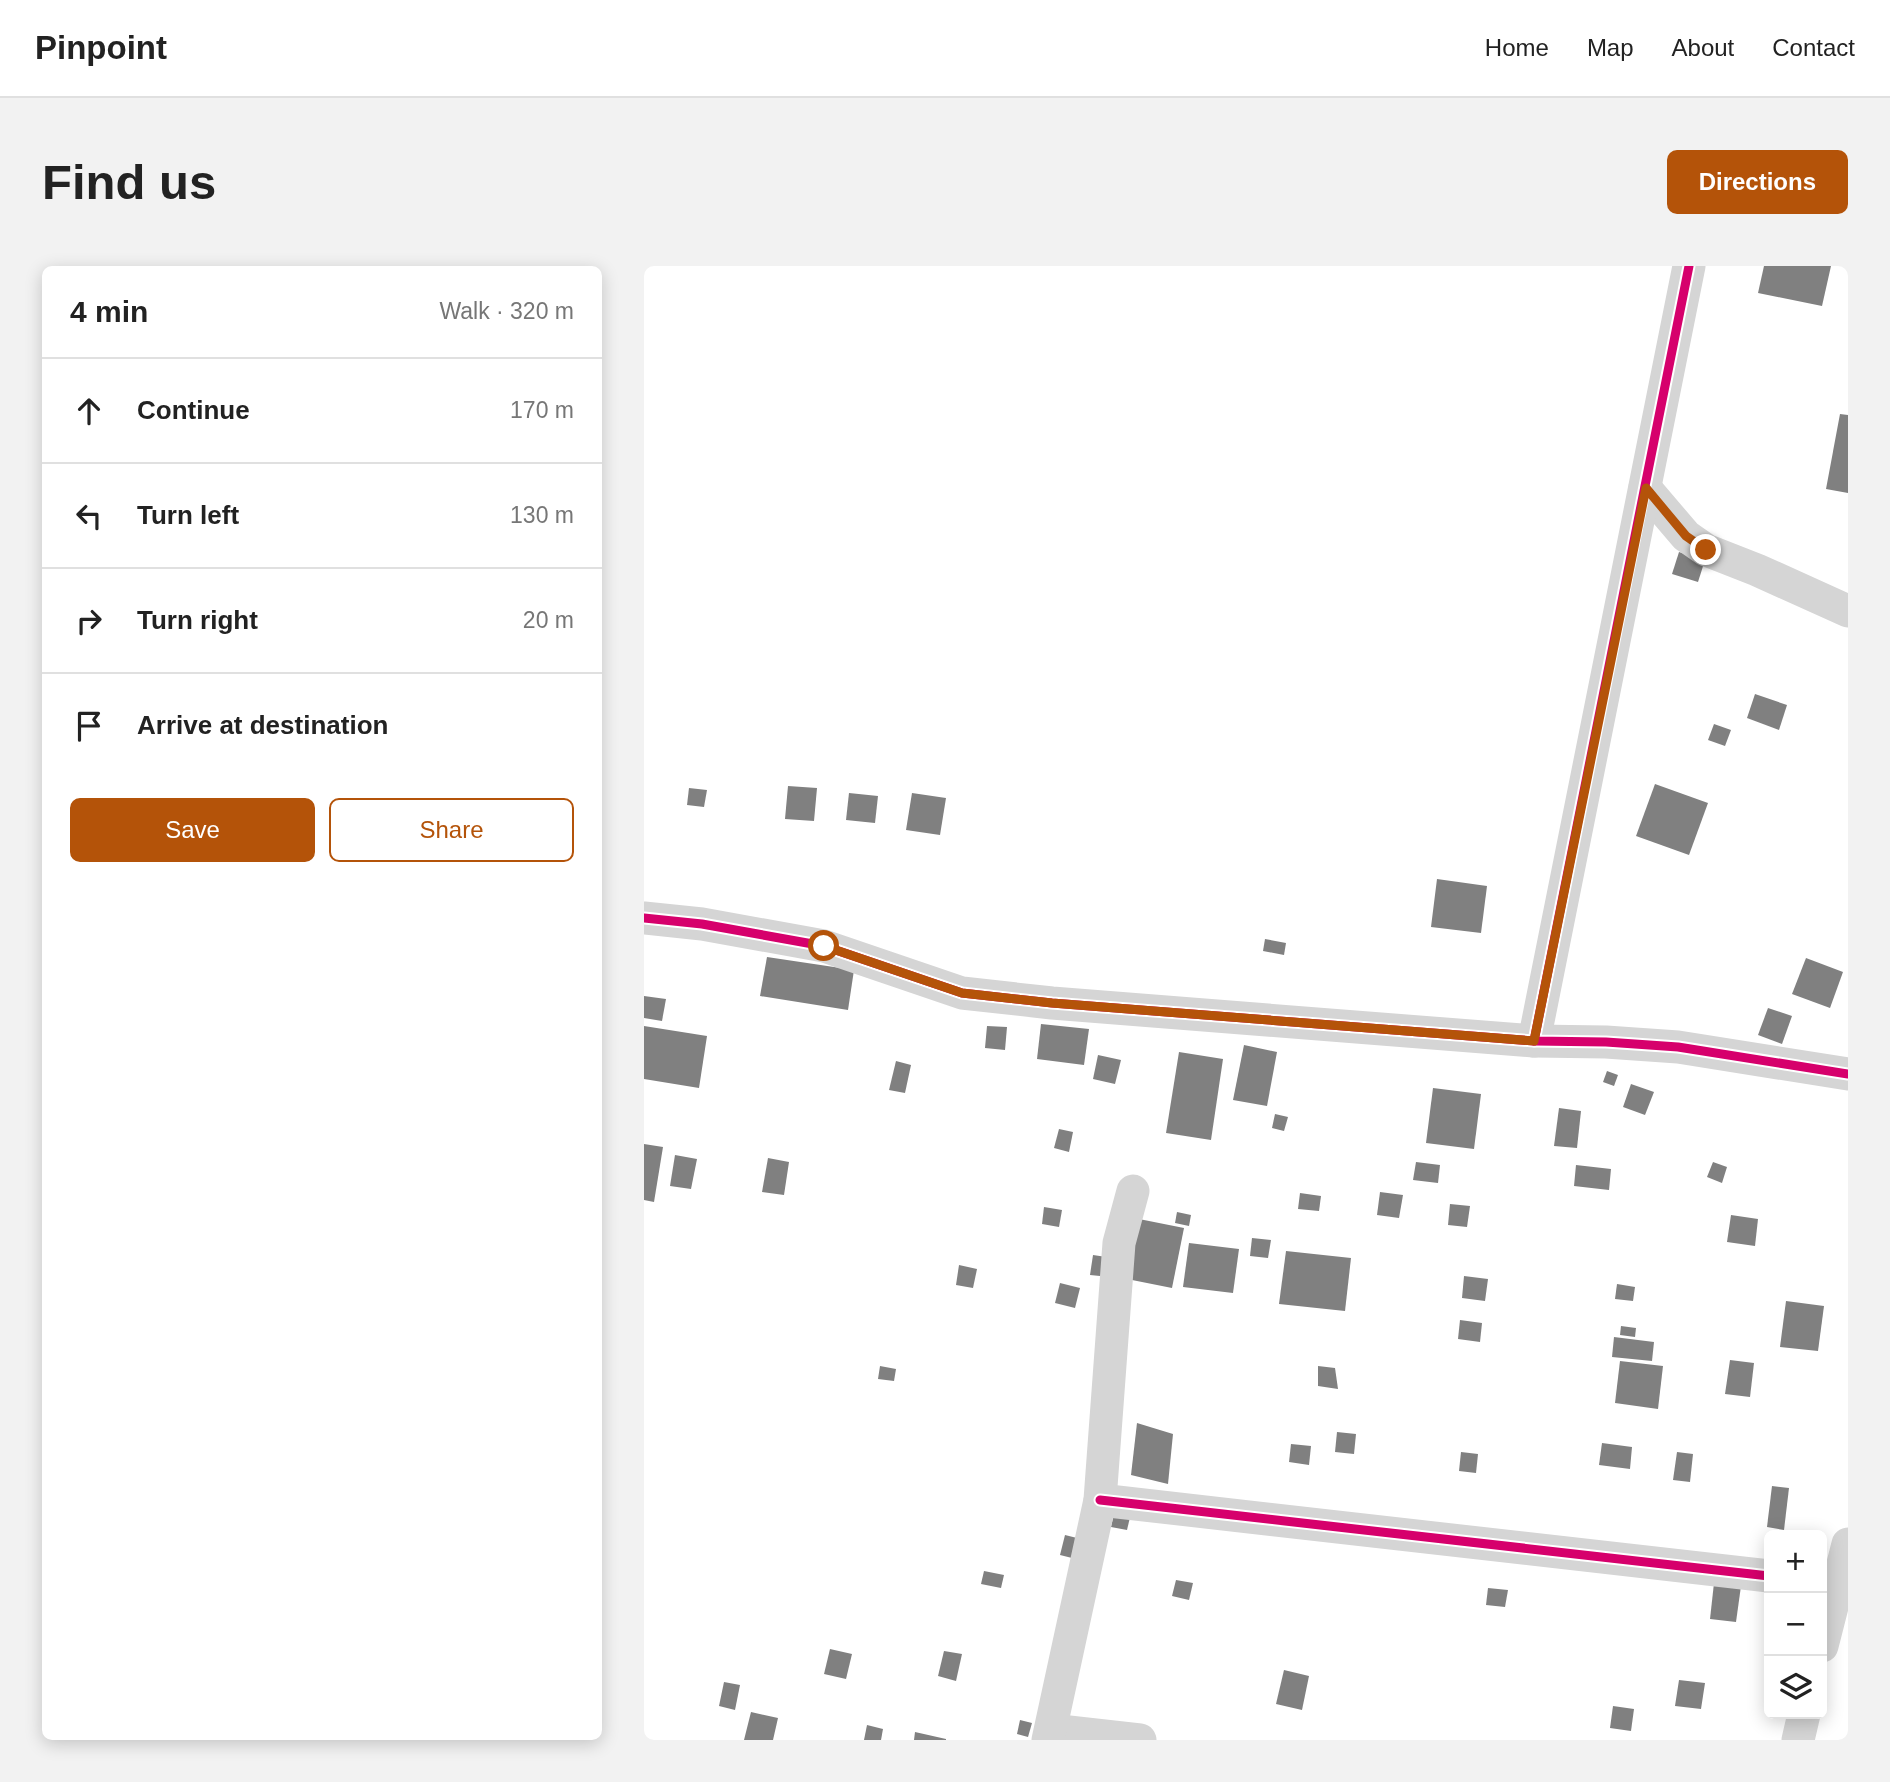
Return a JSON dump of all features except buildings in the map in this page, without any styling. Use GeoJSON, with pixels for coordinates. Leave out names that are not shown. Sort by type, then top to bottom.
{"type":"FeatureCollection","features":[{"type":"Feature","properties":{"kind":"street"},"geometry":{"type":"LineString","coordinates":[[1534,1041],[1689,266]]}},
{"type":"Feature","properties":{"kind":"street"},"geometry":{"type":"LineString","coordinates":[[1646,488],[1686,536],[1706,550],[1758,570],[1848,611]]}},
{"type":"Feature","properties":{"kind":"street"},"geometry":{"type":"LineString","coordinates":[[644,918],[702,924],[824,946],[962,993],[1052,1003],[1534,1041],[1678,1047],[1848,1074]]}},
{"type":"Feature","properties":{"kind":"street"},"geometry":{"type":"LineString","coordinates":[[1133,1191],[1119,1243],[1100,1500],[1049,1735],[1140,1740]]}},
{"type":"Feature","properties":{"kind":"street"},"geometry":{"type":"LineString","coordinates":[[1100,1500],[1764,1575]]}},
{"type":"Feature","properties":{"kind":"street"},"geometry":{"type":"LineString","coordinates":[[1827,1606],[1830,1582],[1848,1544]]}},
{"type":"Feature","properties":{"kind":"street"},"geometry":{"type":"LineString","coordinates":[[1798,1740],[1803,1719]]}},
{"type":"Feature","properties":{"kind":"cycle path"},"geometry":{"type":"LineString","coordinates":[[1534,1041],[1689,266]]}},
{"type":"Feature","properties":{"kind":"cycle path"},"geometry":{"type":"LineString","coordinates":[[644,918],[702,924],[824,946],[962,993],[1052,1003],[1534,1041],[1678,1047],[1848,1074]]}},
{"type":"Feature","properties":{"kind":"cycle path"},"geometry":{"type":"LineString","coordinates":[[1100,1500],[1764,1575]]}},
{"type":"Feature","properties":{"kind":"route"},"geometry":{"type":"LineString","coordinates":[[824,946],[962,993],[1052,1003],[1534,1041],[1646,488],[1686,536],[1706,550]]}}]}
